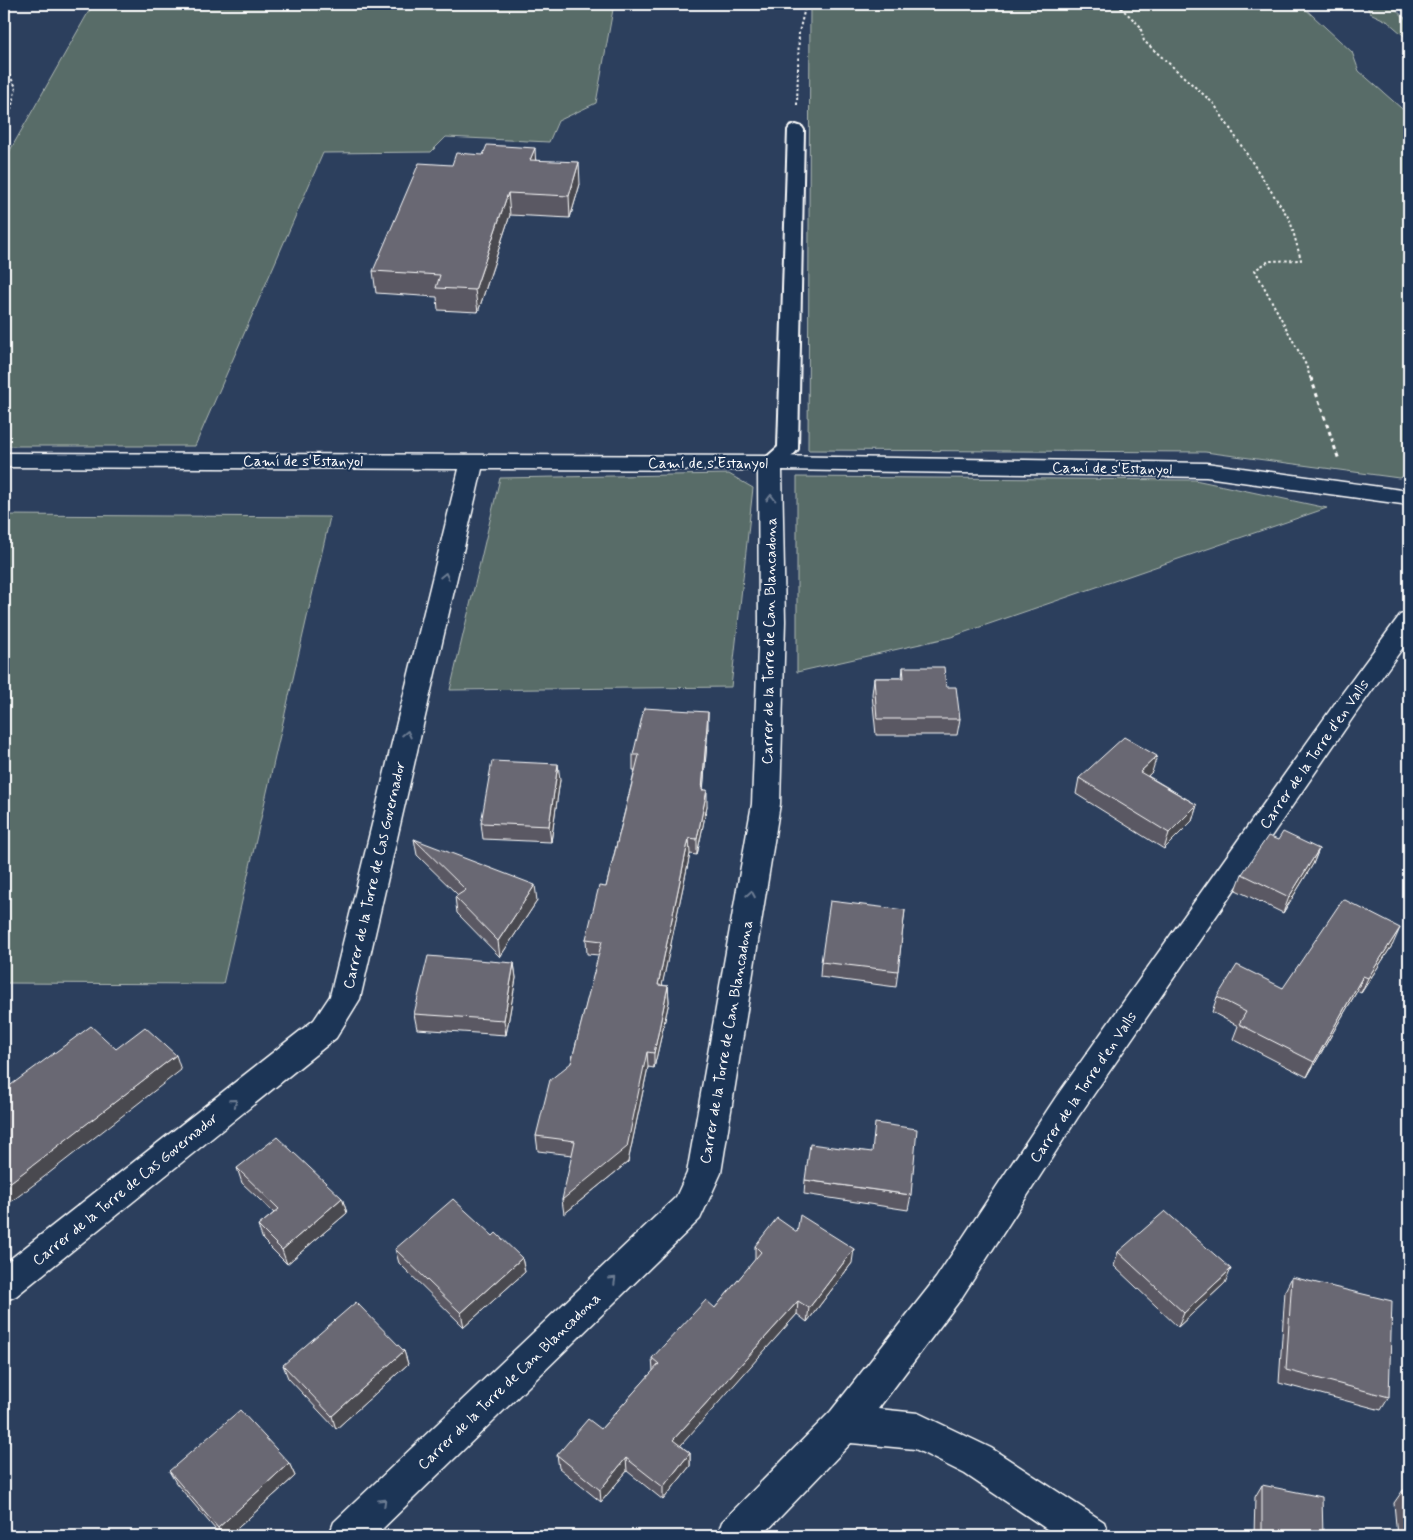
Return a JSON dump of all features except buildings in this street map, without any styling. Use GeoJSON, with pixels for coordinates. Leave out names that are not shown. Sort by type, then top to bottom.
{"type":"FeatureCollection","features":[{"type":"Feature","properties":{"kind":"street","name":"Camí de s'Estanyol"},"geometry":{"type":"LineString","coordinates":[[4,460],[770,463],[1206,470],[1409,498]]}},
{"type":"Feature","properties":{"kind":"street","name":"Carrer de la Torre de Cas Governador"},"geometry":{"type":"LineString","coordinates":[[4,1285],[326,1029],[345,999],[472,462]]}},
{"type":"Feature","properties":{"kind":"street","name":"Carrer de la Torre de Can Blancadona"},"geometry":{"type":"LineString","coordinates":[[348,1536],[688,1208],[704,1173],[766,804],[772,622],[770,463]]}},
{"type":"Feature","properties":{"kind":"street","name":"Carrer de la Torre d'en Valls"},"geometry":{"type":"LineString","coordinates":[[751,1532],[844,1424],[948,1289],[1073,1099],[1347,706],[1409,621]]}},
{"type":"Feature","properties":{"kind":"street"},"geometry":{"type":"LineString","coordinates":[[844,1424],[918,1432],[978,1461],[1090,1536]]}},
{"type":"Feature","properties":{"kind":"lane"},"geometry":{"type":"LineString","coordinates":[[770,463],[788,449],[796,130]]}},
{"type":"Feature","properties":{"kind":"path"},"geometry":{"type":"LineString","coordinates":[[796,130],[799,32],[806,4]]}},
{"type":"Feature","properties":{"kind":"path"},"geometry":{"type":"LineString","coordinates":[[1117,4],[1140,26],[1144,40],[1214,104],[1290,220],[1301,260],[1269,261],[1255,270],[1306,364],[1350,489]]}},
{"type":"Feature","properties":{"kind":"path"},"geometry":{"type":"LineString","coordinates":[[4,66],[16,87],[7,127],[4,130]]}},
{"type":"Feature","properties":{"kind":"green space"},"geometry":{"type":"Polygon","coordinates":[[[93,4],[614,4],[596,103],[558,121],[549,142],[446,137],[431,152],[323,153],[195,446],[4,446],[4,161],[93,4]]]}},
{"type":"Feature","properties":{"kind":"green space"},"geometry":{"type":"Polygon","coordinates":[[[810,4],[1300,4],[1352,52],[1359,71],[1409,115],[1409,474],[1399,478],[1205,452],[808,450],[810,4]]]}},
{"type":"Feature","properties":{"kind":"green space"},"geometry":{"type":"Polygon","coordinates":[[[1366,4],[1390,4],[1409,22],[1409,40],[1387,21],[1370,13],[1366,4]]]}},
{"type":"Feature","properties":{"kind":"green space"},"geometry":{"type":"Polygon","coordinates":[[[729,474],[753,488],[731,687],[450,690],[500,478],[729,474]]]}},
{"type":"Feature","properties":{"kind":"green space"},"geometry":{"type":"Polygon","coordinates":[[[797,477],[1195,480],[1327,508],[951,637],[797,672],[797,477]]]}},
{"type":"Feature","properties":{"kind":"green space"},"geometry":{"type":"Polygon","coordinates":[[[4,515],[330,517],[223,984],[4,983],[4,515]]]}}]}
